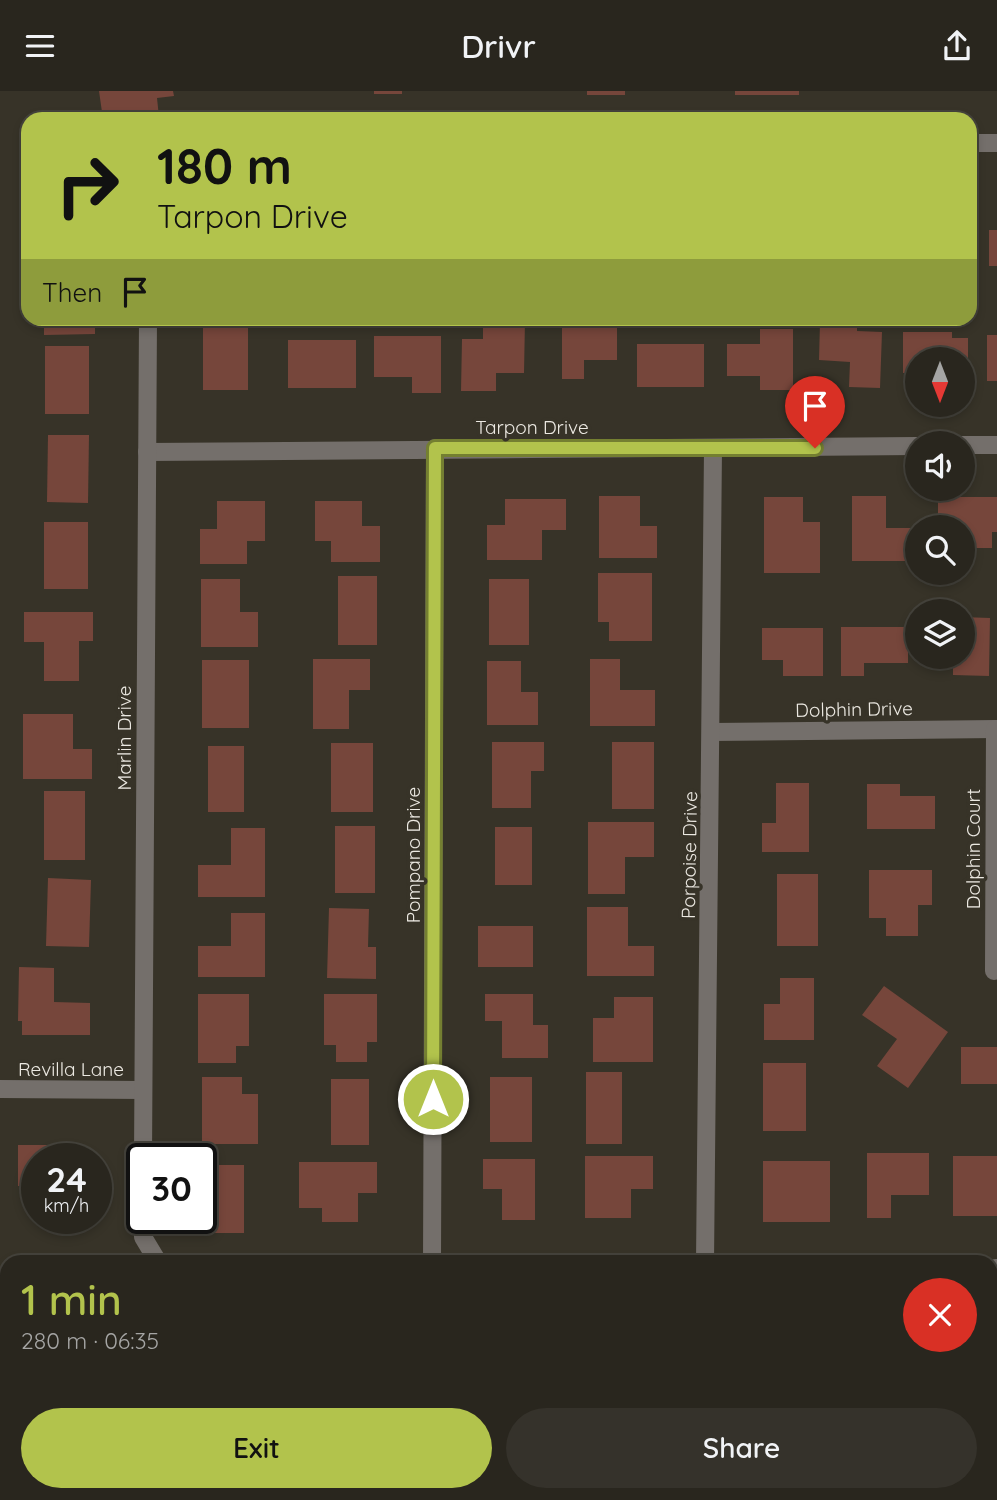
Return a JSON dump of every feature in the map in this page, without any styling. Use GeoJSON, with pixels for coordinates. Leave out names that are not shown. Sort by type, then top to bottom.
{"type":"FeatureCollection","features":[{"type":"Feature","properties":{"kind":"street"},"geometry":{"type":"LineString","coordinates":[[977,143],[997,143]]}},
{"type":"Feature","properties":{"kind":"street","name":"Marlin Drive"},"geometry":{"type":"LineString","coordinates":[[143,1143],[148,326]]}},
{"type":"Feature","properties":{"kind":"street"},"geometry":{"type":"LineString","coordinates":[[975,445],[997,445]]}},
{"type":"Feature","properties":{"kind":"street","name":"Tarpon Drive"},"geometry":{"type":"LineString","coordinates":[[147,452],[905,446]]}},
{"type":"Feature","properties":{"kind":"street","name":"Pompano Drive"},"geometry":{"type":"LineString","coordinates":[[432,1255],[435,448]]}},
{"type":"Feature","properties":{"kind":"street","name":"Porpoise Drive"},"geometry":{"type":"LineString","coordinates":[[705,1255],[713,449]]}},
{"type":"Feature","properties":{"kind":"street","name":"Dolphin Drive"},"geometry":{"type":"LineString","coordinates":[[712,731],[996,729]]}},
{"type":"Feature","properties":{"kind":"street","name":"Dolphin Court"},"geometry":{"type":"LineString","coordinates":[[993,971],[996,729]]}},
{"type":"Feature","properties":{"kind":"street","name":"Revilla Lane"},"geometry":{"type":"LineString","coordinates":[[0,1089],[143,1090]]}},
{"type":"Feature","properties":{"kind":"street"},"geometry":{"type":"LineString","coordinates":[[143,1234],[154,1255]]}},
{"type":"Feature","properties":{"kind":"building"},"geometry":{"type":"Polygon","coordinates":[[[99,91],[173,91],[174,96],[157,98],[158,112],[102,112],[99,91]]]}},
{"type":"Feature","properties":{"kind":"building"},"geometry":{"type":"Polygon","coordinates":[[[374,91],[402,91],[402,94],[374,94],[374,91]]]}},
{"type":"Feature","properties":{"kind":"building"},"geometry":{"type":"Polygon","coordinates":[[[587,91],[625,91],[625,95],[587,95],[587,91]]]}},
{"type":"Feature","properties":{"kind":"building"},"geometry":{"type":"Polygon","coordinates":[[[735,91],[799,91],[799,95],[735,95],[735,91]]]}},
{"type":"Feature","properties":{"kind":"building"},"geometry":{"type":"Polygon","coordinates":[[[989,230],[997,230],[997,266],[989,266],[989,230]]]}},
{"type":"Feature","properties":{"kind":"building"},"geometry":{"type":"Polygon","coordinates":[[[44,326],[95,326],[95,334],[44,335],[44,326]]]}},
{"type":"Feature","properties":{"kind":"building"},"geometry":{"type":"Polygon","coordinates":[[[203,326],[248,326],[248,390],[203,390],[203,326]]]}},
{"type":"Feature","properties":{"kind":"building"},"geometry":{"type":"Polygon","coordinates":[[[483,326],[525,326],[524,373],[496,373],[496,391],[461,391],[462,339],[483,339],[483,326]]]}},
{"type":"Feature","properties":{"kind":"building"},"geometry":{"type":"Polygon","coordinates":[[[562,326],[617,326],[617,360],[584,360],[584,379],[562,379],[562,326]]]}},
{"type":"Feature","properties":{"kind":"building"},"geometry":{"type":"Polygon","coordinates":[[[820,326],[857,326],[857,331],[882,332],[880,388],[849,387],[850,362],[819,360],[820,326]]]}},
{"type":"Feature","properties":{"kind":"building"},"geometry":{"type":"Polygon","coordinates":[[[760,329],[793,329],[793,390],[760,390],[760,376],[727,376],[727,344],[760,344],[760,329]]]}},
{"type":"Feature","properties":{"kind":"building"},"geometry":{"type":"Polygon","coordinates":[[[903,332],[952,332],[952,338],[968,338],[968,347],[905,347],[903,373],[903,332]]]}},
{"type":"Feature","properties":{"kind":"building"},"geometry":{"type":"Polygon","coordinates":[[[987,335],[997,335],[997,381],[987,381],[987,335]]]}},
{"type":"Feature","properties":{"kind":"building"},"geometry":{"type":"Polygon","coordinates":[[[374,336],[441,336],[441,393],[412,393],[412,377],[374,377],[374,336]]]}},
{"type":"Feature","properties":{"kind":"building"},"geometry":{"type":"Polygon","coordinates":[[[288,340],[356,340],[356,388],[288,388],[288,340]]]}},
{"type":"Feature","properties":{"kind":"building"},"geometry":{"type":"Polygon","coordinates":[[[637,344],[704,344],[704,387],[637,387],[637,344]]]}},
{"type":"Feature","properties":{"kind":"building"},"geometry":{"type":"Polygon","coordinates":[[[45,346],[89,346],[89,414],[45,414],[45,346]]]}},
{"type":"Feature","properties":{"kind":"building"},"geometry":{"type":"Polygon","coordinates":[[[48,435],[89,435],[88,503],[47,502],[48,435]]]}},
{"type":"Feature","properties":{"kind":"building"},"geometry":{"type":"Polygon","coordinates":[[[599,496],[640,496],[640,526],[657,526],[657,558],[599,558],[599,496]]]}},
{"type":"Feature","properties":{"kind":"building"},"geometry":{"type":"Polygon","coordinates":[[[852,496],[886,496],[886,528],[905,528],[905,561],[852,561],[852,496]]]}},
{"type":"Feature","properties":{"kind":"building"},"geometry":{"type":"Polygon","coordinates":[[[764,497],[803,497],[803,522],[820,522],[820,573],[764,573],[764,497]]]}},
{"type":"Feature","properties":{"kind":"building"},"geometry":{"type":"Polygon","coordinates":[[[975,497],[997,497],[997,532],[992,532],[992,548],[975,548],[975,515],[938,515],[938,501],[975,501],[975,497]]]}},
{"type":"Feature","properties":{"kind":"building"},"geometry":{"type":"Polygon","coordinates":[[[505,499],[566,499],[566,530],[542,530],[542,560],[487,560],[487,525],[505,525],[505,499]]]}},
{"type":"Feature","properties":{"kind":"building"},"geometry":{"type":"Polygon","coordinates":[[[217,501],[265,501],[265,541],[247,541],[247,564],[200,564],[200,529],[217,529],[217,501]]]}},
{"type":"Feature","properties":{"kind":"building"},"geometry":{"type":"Polygon","coordinates":[[[315,501],[362,501],[362,526],[380,526],[380,562],[331,562],[331,541],[315,541],[315,501]]]}},
{"type":"Feature","properties":{"kind":"building"},"geometry":{"type":"Polygon","coordinates":[[[44,522],[88,522],[88,589],[44,589],[44,522]]]}},
{"type":"Feature","properties":{"kind":"building"},"geometry":{"type":"Polygon","coordinates":[[[598,573],[652,573],[652,641],[609,641],[609,622],[598,622],[598,573]]]}},
{"type":"Feature","properties":{"kind":"building"},"geometry":{"type":"Polygon","coordinates":[[[338,576],[377,576],[377,645],[338,645],[338,576]]]}},
{"type":"Feature","properties":{"kind":"building"},"geometry":{"type":"Polygon","coordinates":[[[201,579],[240,579],[240,612],[258,612],[258,647],[201,647],[201,579]]]}},
{"type":"Feature","properties":{"kind":"building"},"geometry":{"type":"Polygon","coordinates":[[[489,579],[529,579],[529,645],[489,645],[489,579]]]}},
{"type":"Feature","properties":{"kind":"building"},"geometry":{"type":"Polygon","coordinates":[[[24,612],[93,612],[93,641],[79,641],[79,681],[44,681],[44,642],[24,642],[24,612]]]}},
{"type":"Feature","properties":{"kind":"building"},"geometry":{"type":"Polygon","coordinates":[[[975,617],[990,618],[989,676],[953,675],[953,669],[975,669],[975,617]]]}},
{"type":"Feature","properties":{"kind":"building"},"geometry":{"type":"Polygon","coordinates":[[[841,627],[905,627],[905,663],[864,663],[864,676],[841,676],[841,627]]]}},
{"type":"Feature","properties":{"kind":"building"},"geometry":{"type":"Polygon","coordinates":[[[762,628],[823,628],[823,676],[783,676],[783,660],[762,660],[762,628]]]}},
{"type":"Feature","properties":{"kind":"building"},"geometry":{"type":"Polygon","coordinates":[[[313,659],[370,659],[370,690],[349,690],[349,729],[313,729],[313,659]]]}},
{"type":"Feature","properties":{"kind":"building"},"geometry":{"type":"Polygon","coordinates":[[[590,659],[620,659],[620,690],[655,690],[655,726],[590,726],[590,659]]]}},
{"type":"Feature","properties":{"kind":"building"},"geometry":{"type":"Polygon","coordinates":[[[202,660],[249,660],[249,728],[202,728],[202,660]]]}},
{"type":"Feature","properties":{"kind":"building"},"geometry":{"type":"Polygon","coordinates":[[[487,661],[521,661],[521,692],[538,692],[538,725],[487,725],[487,661]]]}},
{"type":"Feature","properties":{"kind":"building"},"geometry":{"type":"Polygon","coordinates":[[[23,714],[73,714],[73,749],[92,749],[92,779],[23,779],[23,714]]]}},
{"type":"Feature","properties":{"kind":"building"},"geometry":{"type":"Polygon","coordinates":[[[492,742],[544,742],[544,771],[531,771],[531,808],[492,808],[492,742]]]}},
{"type":"Feature","properties":{"kind":"building"},"geometry":{"type":"Polygon","coordinates":[[[612,742],[654,742],[654,809],[612,809],[612,742]]]}},
{"type":"Feature","properties":{"kind":"building"},"geometry":{"type":"Polygon","coordinates":[[[331,743],[373,743],[373,812],[331,812],[331,743]]]}},
{"type":"Feature","properties":{"kind":"building"},"geometry":{"type":"Polygon","coordinates":[[[208,746],[244,746],[244,812],[208,812],[208,746]]]}},
{"type":"Feature","properties":{"kind":"building"},"geometry":{"type":"Polygon","coordinates":[[[776,783],[809,783],[809,852],[762,852],[762,823],[776,823],[776,783]]]}},
{"type":"Feature","properties":{"kind":"building"},"geometry":{"type":"Polygon","coordinates":[[[867,784],[900,784],[900,796],[935,796],[935,829],[867,829],[867,784]]]}},
{"type":"Feature","properties":{"kind":"building"},"geometry":{"type":"Polygon","coordinates":[[[44,791],[85,791],[85,860],[44,860],[44,791]]]}},
{"type":"Feature","properties":{"kind":"building"},"geometry":{"type":"Polygon","coordinates":[[[588,822],[654,822],[654,857],[625,857],[625,894],[588,894],[588,822]]]}},
{"type":"Feature","properties":{"kind":"building"},"geometry":{"type":"Polygon","coordinates":[[[335,826],[375,826],[375,893],[335,893],[335,826]]]}},
{"type":"Feature","properties":{"kind":"building"},"geometry":{"type":"Polygon","coordinates":[[[495,827],[532,827],[532,885],[495,885],[495,827]]]}},
{"type":"Feature","properties":{"kind":"building"},"geometry":{"type":"Polygon","coordinates":[[[231,828],[265,828],[265,897],[198,897],[198,865],[231,865],[231,828]]]}},
{"type":"Feature","properties":{"kind":"building"},"geometry":{"type":"Polygon","coordinates":[[[869,870],[932,870],[932,905],[918,905],[918,936],[886,936],[886,918],[869,918],[869,870]]]}},
{"type":"Feature","properties":{"kind":"building"},"geometry":{"type":"Polygon","coordinates":[[[777,874],[818,874],[818,946],[777,946],[777,874]]]}},
{"type":"Feature","properties":{"kind":"building"},"geometry":{"type":"Polygon","coordinates":[[[48,878],[91,880],[89,947],[46,946],[48,878]]]}},
{"type":"Feature","properties":{"kind":"building"},"geometry":{"type":"Polygon","coordinates":[[[587,907],[628,907],[628,946],[654,946],[654,976],[587,976],[587,907]]]}},
{"type":"Feature","properties":{"kind":"building"},"geometry":{"type":"Polygon","coordinates":[[[329,908],[369,909],[368,947],[376,947],[376,979],[327,978],[329,908]]]}},
{"type":"Feature","properties":{"kind":"building"},"geometry":{"type":"Polygon","coordinates":[[[231,913],[265,913],[265,977],[198,977],[198,946],[231,946],[231,913]]]}},
{"type":"Feature","properties":{"kind":"building"},"geometry":{"type":"Polygon","coordinates":[[[478,926],[533,926],[533,967],[478,967],[478,926]]]}},
{"type":"Feature","properties":{"kind":"building"},"geometry":{"type":"Polygon","coordinates":[[[19,967],[54,968],[54,1002],[90,1003],[90,1035],[22,1035],[22,1021],[18,1021],[19,967]]]}},
{"type":"Feature","properties":{"kind":"building"},"geometry":{"type":"Polygon","coordinates":[[[780,978],[814,978],[814,1040],[764,1040],[764,1004],[780,1004],[780,978]]]}},
{"type":"Feature","properties":{"kind":"building"},"geometry":{"type":"Polygon","coordinates":[[[884,986],[948,1032],[908,1088],[877,1066],[897,1039],[862,1015],[884,986]]]}},
{"type":"Feature","properties":{"kind":"building"},"geometry":{"type":"Polygon","coordinates":[[[198,994],[249,994],[249,1046],[236,1046],[236,1063],[198,1063],[198,994]]]}},
{"type":"Feature","properties":{"kind":"building"},"geometry":{"type":"Polygon","coordinates":[[[324,994],[377,994],[377,1042],[367,1042],[367,1062],[336,1062],[336,1045],[324,1045],[324,994]]]}},
{"type":"Feature","properties":{"kind":"building"},"geometry":{"type":"Polygon","coordinates":[[[485,994],[533,994],[533,1025],[548,1025],[548,1058],[502,1058],[502,1021],[485,1021],[485,994]]]}},
{"type":"Feature","properties":{"kind":"building"},"geometry":{"type":"Polygon","coordinates":[[[614,997],[653,997],[653,1062],[593,1062],[593,1018],[614,1018],[614,997]]]}},
{"type":"Feature","properties":{"kind":"building"},"geometry":{"type":"Polygon","coordinates":[[[961,1047],[997,1047],[997,1084],[961,1084],[961,1047]]]}},
{"type":"Feature","properties":{"kind":"building"},"geometry":{"type":"Polygon","coordinates":[[[763,1063],[806,1063],[806,1131],[763,1131],[763,1063]]]}},
{"type":"Feature","properties":{"kind":"building"},"geometry":{"type":"Polygon","coordinates":[[[586,1072],[622,1072],[622,1144],[586,1144],[586,1072]]]}},
{"type":"Feature","properties":{"kind":"building"},"geometry":{"type":"Polygon","coordinates":[[[202,1077],[242,1077],[242,1094],[258,1094],[258,1144],[202,1143],[202,1077]]]}},
{"type":"Feature","properties":{"kind":"building"},"geometry":{"type":"Polygon","coordinates":[[[490,1077],[532,1077],[532,1142],[490,1142],[490,1077]]]}},
{"type":"Feature","properties":{"kind":"building"},"geometry":{"type":"Polygon","coordinates":[[[331,1079],[369,1079],[369,1145],[331,1145],[331,1079]]]}},
{"type":"Feature","properties":{"kind":"building"},"geometry":{"type":"Polygon","coordinates":[[[18,1145],[21,1145],[21,1186],[18,1186],[18,1145]]]}},
{"type":"Feature","properties":{"kind":"building"},"geometry":{"type":"Polygon","coordinates":[[[867,1153],[929,1153],[929,1195],[891,1195],[891,1218],[867,1218],[867,1153]]]}},
{"type":"Feature","properties":{"kind":"building"},"geometry":{"type":"Polygon","coordinates":[[[585,1156],[653,1156],[653,1189],[631,1189],[631,1218],[585,1218],[585,1156]]]}},
{"type":"Feature","properties":{"kind":"building"},"geometry":{"type":"Polygon","coordinates":[[[953,1156],[997,1156],[997,1216],[953,1216],[953,1156]]]}},
{"type":"Feature","properties":{"kind":"building"},"geometry":{"type":"Polygon","coordinates":[[[483,1159],[535,1159],[535,1220],[502,1220],[502,1189],[483,1189],[483,1159]]]}},
{"type":"Feature","properties":{"kind":"building"},"geometry":{"type":"Polygon","coordinates":[[[763,1161],[830,1161],[830,1222],[763,1222],[763,1161]]]}},
{"type":"Feature","properties":{"kind":"building"},"geometry":{"type":"Polygon","coordinates":[[[299,1162],[377,1162],[377,1193],[358,1193],[358,1222],[322,1222],[322,1208],[299,1208],[299,1162]]]}},
{"type":"Feature","properties":{"kind":"building"},"geometry":{"type":"Polygon","coordinates":[[[217,1165],[244,1165],[244,1233],[217,1233],[217,1165]]]}},
{"type":"Feature","properties":{"kind":"route"},"geometry":{"type":"LineString","coordinates":[[433,1099],[435,448],[815,448]]}}]}
